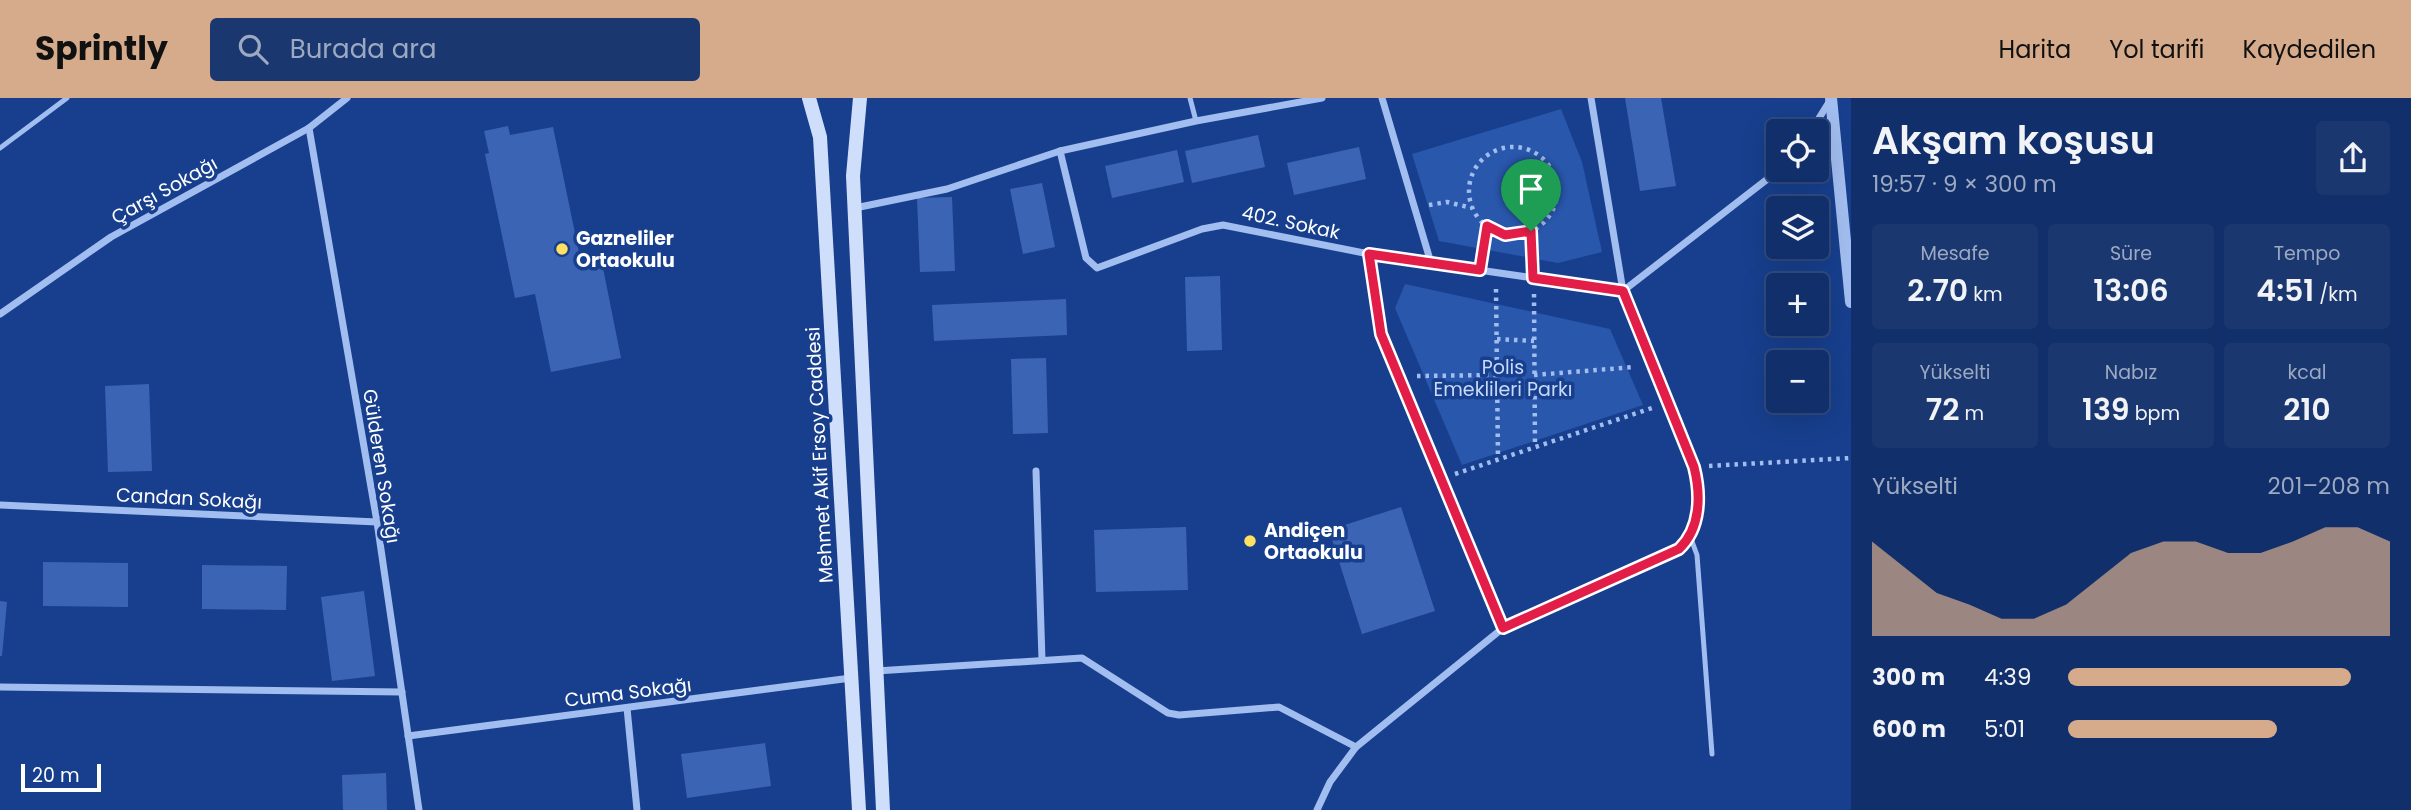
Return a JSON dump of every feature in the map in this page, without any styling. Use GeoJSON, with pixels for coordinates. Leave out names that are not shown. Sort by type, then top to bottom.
{"type":"FeatureCollection","features":[{"type":"Feature","properties":{"kind":"main road","name":"Mehmet Akif Ersoy Caddesi"},"geometry":{"type":"LineString","coordinates":[[809,98],[820,137],[859,810]]}},
{"type":"Feature","properties":{"kind":"main road"},"geometry":{"type":"LineString","coordinates":[[860,98],[853,176],[854,208],[874,671],[883,810]]}},
{"type":"Feature","properties":{"kind":"street","name":"Çarşı Sokağı"},"geometry":{"type":"LineString","coordinates":[[0,314],[111,237],[309,128],[347,98]]}},
{"type":"Feature","properties":{"kind":"street"},"geometry":{"type":"LineString","coordinates":[[854,208],[947,189],[1060,151],[1196,121],[1322,98]]}},
{"type":"Feature","properties":{"kind":"street"},"geometry":{"type":"LineString","coordinates":[[1382,98],[1431,263]]}},
{"type":"Feature","properties":{"kind":"street"},"geometry":{"type":"LineString","coordinates":[[1317,810],[1330,782],[1356,747],[1503,628],[1674,552],[1690,536],[1698,510],[1694,467],[1623,291],[1591,98]]}},
{"type":"Feature","properties":{"kind":"street"},"geometry":{"type":"LineString","coordinates":[[1818,119],[1831,98]]}},
{"type":"Feature","properties":{"kind":"street"},"geometry":{"type":"LineString","coordinates":[[1831,98],[1851,302]]}},
{"type":"Feature","properties":{"kind":"street","name":"Gülderen Sokağı"},"geometry":{"type":"LineString","coordinates":[[309,128],[377,522],[419,810]]}},
{"type":"Feature","properties":{"kind":"street","name":"402. Sokak"},"geometry":{"type":"LineString","coordinates":[[1060,151],[1086,258],[1094,267],[1103,268],[1202,229],[1223,225],[1369,254],[1623,291]]}},
{"type":"Feature","properties":{"kind":"street"},"geometry":{"type":"LineString","coordinates":[[1623,291],[1766,180]]}},
{"type":"Feature","properties":{"kind":"street"},"geometry":{"type":"LineString","coordinates":[[1369,254],[1379,326],[1503,628]]}},
{"type":"Feature","properties":{"kind":"street"},"geometry":{"type":"LineString","coordinates":[[1036,471],[1042,660]]}},
{"type":"Feature","properties":{"kind":"street","name":"Candan Sokağı"},"geometry":{"type":"LineString","coordinates":[[0,505],[377,522]]}},
{"type":"Feature","properties":{"kind":"street"},"geometry":{"type":"LineString","coordinates":[[874,671],[1082,658],[1168,713],[1179,715],[1279,707],[1356,747]]}},
{"type":"Feature","properties":{"kind":"street","name":"Cuma Sokağı"},"geometry":{"type":"LineString","coordinates":[[408,736],[851,678]]}},
{"type":"Feature","properties":{"kind":"street"},"geometry":{"type":"LineString","coordinates":[[0,687],[401,692]]}},
{"type":"Feature","properties":{"kind":"street"},"geometry":{"type":"LineString","coordinates":[[627,708],[637,810]]}},
{"type":"Feature","properties":{"kind":"lane"},"geometry":{"type":"LineString","coordinates":[[0,148],[67,98]]}},
{"type":"Feature","properties":{"kind":"lane"},"geometry":{"type":"LineString","coordinates":[[1190,98],[1196,121]]}},
{"type":"Feature","properties":{"kind":"lane"},"geometry":{"type":"LineString","coordinates":[[1690,536],[1697,555],[1712,754]]}},
{"type":"Feature","properties":{"kind":"path"},"geometry":{"type":"LineString","coordinates":[[1510,147],[1524,148],[1537,154],[1548,164],[1555,178],[1557,193],[1554,208],[1546,220],[1531,231],[1505,235],[1487,226],[1472,208],[1470,181],[1485,157],[1510,147]]}},
{"type":"Feature","properties":{"kind":"path"},"geometry":{"type":"LineString","coordinates":[[1415,209],[1441,202],[1472,208]]}},
{"type":"Feature","properties":{"kind":"path"},"geometry":{"type":"LineString","coordinates":[[1480,270],[1487,226]]}},
{"type":"Feature","properties":{"kind":"path"},"geometry":{"type":"LineString","coordinates":[[1531,231],[1535,447]]}},
{"type":"Feature","properties":{"kind":"path"},"geometry":{"type":"LineString","coordinates":[[1496,272],[1498,459]]}},
{"type":"Feature","properties":{"kind":"path"},"geometry":{"type":"LineString","coordinates":[[1497,339],[1534,341]]}},
{"type":"Feature","properties":{"kind":"path"},"geometry":{"type":"LineString","coordinates":[[1534,375],[1653,366]]}},
{"type":"Feature","properties":{"kind":"path"},"geometry":{"type":"LineString","coordinates":[[1398,376],[1497,375]]}},
{"type":"Feature","properties":{"kind":"path"},"geometry":{"type":"LineString","coordinates":[[1441,478],[1668,402]]}},
{"type":"Feature","properties":{"kind":"path"},"geometry":{"type":"LineString","coordinates":[[1694,467],[1851,458]]}},
{"type":"Feature","properties":{"kind":"green space"},"geometry":{"type":"Polygon","coordinates":[[[1561,109],[1582,162],[1602,252],[1558,263],[1439,241],[1412,154],[1561,109]]]}},
{"type":"Feature","properties":{"kind":"green space","name":"Polis Emeklileri Parkı"},"geometry":{"type":"Polygon","coordinates":[[[1405,284],[1610,329],[1643,405],[1462,465],[1395,308],[1405,284]]]}},
{"type":"Feature","properties":{"kind":"building"},"geometry":{"type":"Polygon","coordinates":[[[1625,98],[1661,98],[1676,186],[1640,191],[1625,98]]]}},
{"type":"Feature","properties":{"kind":"building"},"geometry":{"type":"Polygon","coordinates":[[[508,126],[510,135],[553,127],[582,267],[602,263],[621,358],[551,372],[535,294],[515,298],[485,154],[489,153],[484,131],[508,126]]]}},
{"type":"Feature","properties":{"kind":"building"},"geometry":{"type":"Polygon","coordinates":[[[1258,135],[1265,167],[1192,183],[1185,151],[1258,135]]]}},
{"type":"Feature","properties":{"kind":"building"},"geometry":{"type":"Polygon","coordinates":[[[1359,147],[1366,179],[1294,195],[1287,163],[1359,147]]]}},
{"type":"Feature","properties":{"kind":"building"},"geometry":{"type":"Polygon","coordinates":[[[1177,150],[1184,182],[1112,198],[1105,166],[1177,150]]]}},
{"type":"Feature","properties":{"kind":"building"},"geometry":{"type":"Polygon","coordinates":[[[1042,183],[1055,247],[1023,254],[1010,189],[1042,183]]]}},
{"type":"Feature","properties":{"kind":"building"},"geometry":{"type":"Polygon","coordinates":[[[952,197],[955,271],[920,272],[917,198],[952,197]]]}},
{"type":"Feature","properties":{"kind":"building"},"geometry":{"type":"Polygon","coordinates":[[[1220,276],[1222,350],[1187,351],[1185,277],[1220,276]]]}},
{"type":"Feature","properties":{"kind":"building"},"geometry":{"type":"Polygon","coordinates":[[[1066,299],[1067,335],[934,341],[932,305],[1066,299]]]}},
{"type":"Feature","properties":{"kind":"building"},"geometry":{"type":"Polygon","coordinates":[[[1046,358],[1048,433],[1013,434],[1011,359],[1046,358]]]}},
{"type":"Feature","properties":{"kind":"building"},"geometry":{"type":"Polygon","coordinates":[[[149,384],[152,471],[108,472],[105,386],[149,384]]]}},
{"type":"Feature","properties":{"kind":"building"},"geometry":{"type":"Polygon","coordinates":[[[1401,507],[1435,611],[1362,634],[1329,530],[1401,507]]]}},
{"type":"Feature","properties":{"kind":"building"},"geometry":{"type":"Polygon","coordinates":[[[1186,527],[1188,590],[1096,592],[1094,530],[1186,527]]]}},
{"type":"Feature","properties":{"kind":"building"},"geometry":{"type":"Polygon","coordinates":[[[43,562],[128,563],[128,607],[43,606],[43,562]]]}},
{"type":"Feature","properties":{"kind":"building"},"geometry":{"type":"Polygon","coordinates":[[[202,565],[287,566],[286,610],[202,609],[202,565]]]}},
{"type":"Feature","properties":{"kind":"building"},"geometry":{"type":"Polygon","coordinates":[[[364,591],[375,676],[332,681],[321,597],[364,591]]]}},
{"type":"Feature","properties":{"kind":"building"},"geometry":{"type":"Polygon","coordinates":[[[0,601],[7,602],[2,656],[0,656],[0,601]]]}},
{"type":"Feature","properties":{"kind":"building"},"geometry":{"type":"Polygon","coordinates":[[[765,743],[771,786],[687,798],[681,754],[765,743]]]}},
{"type":"Feature","properties":{"kind":"building"},"geometry":{"type":"Polygon","coordinates":[[[386,773],[387,810],[343,810],[342,775],[386,773]]]}},
{"type":"Feature","properties":{"kind":"place","name":"Gazneliler Ortaokulu"},"geometry":{"type":"Point","coordinates":[562,249]}},
{"type":"Feature","properties":{"kind":"place","name":"Andiçen Ortaokulu"},"geometry":{"type":"Point","coordinates":[1250,541]}},
{"type":"Feature","properties":{"kind":"route"},"geometry":{"type":"LineString","coordinates":[[1487,226],[1505,235],[1520,235],[1531,231],[1533,278],[1623,291],[1694,467],[1698,510],[1690,536],[1679,549],[1503,628],[1381,334],[1369,254],[1480,270],[1487,226]]}}]}
